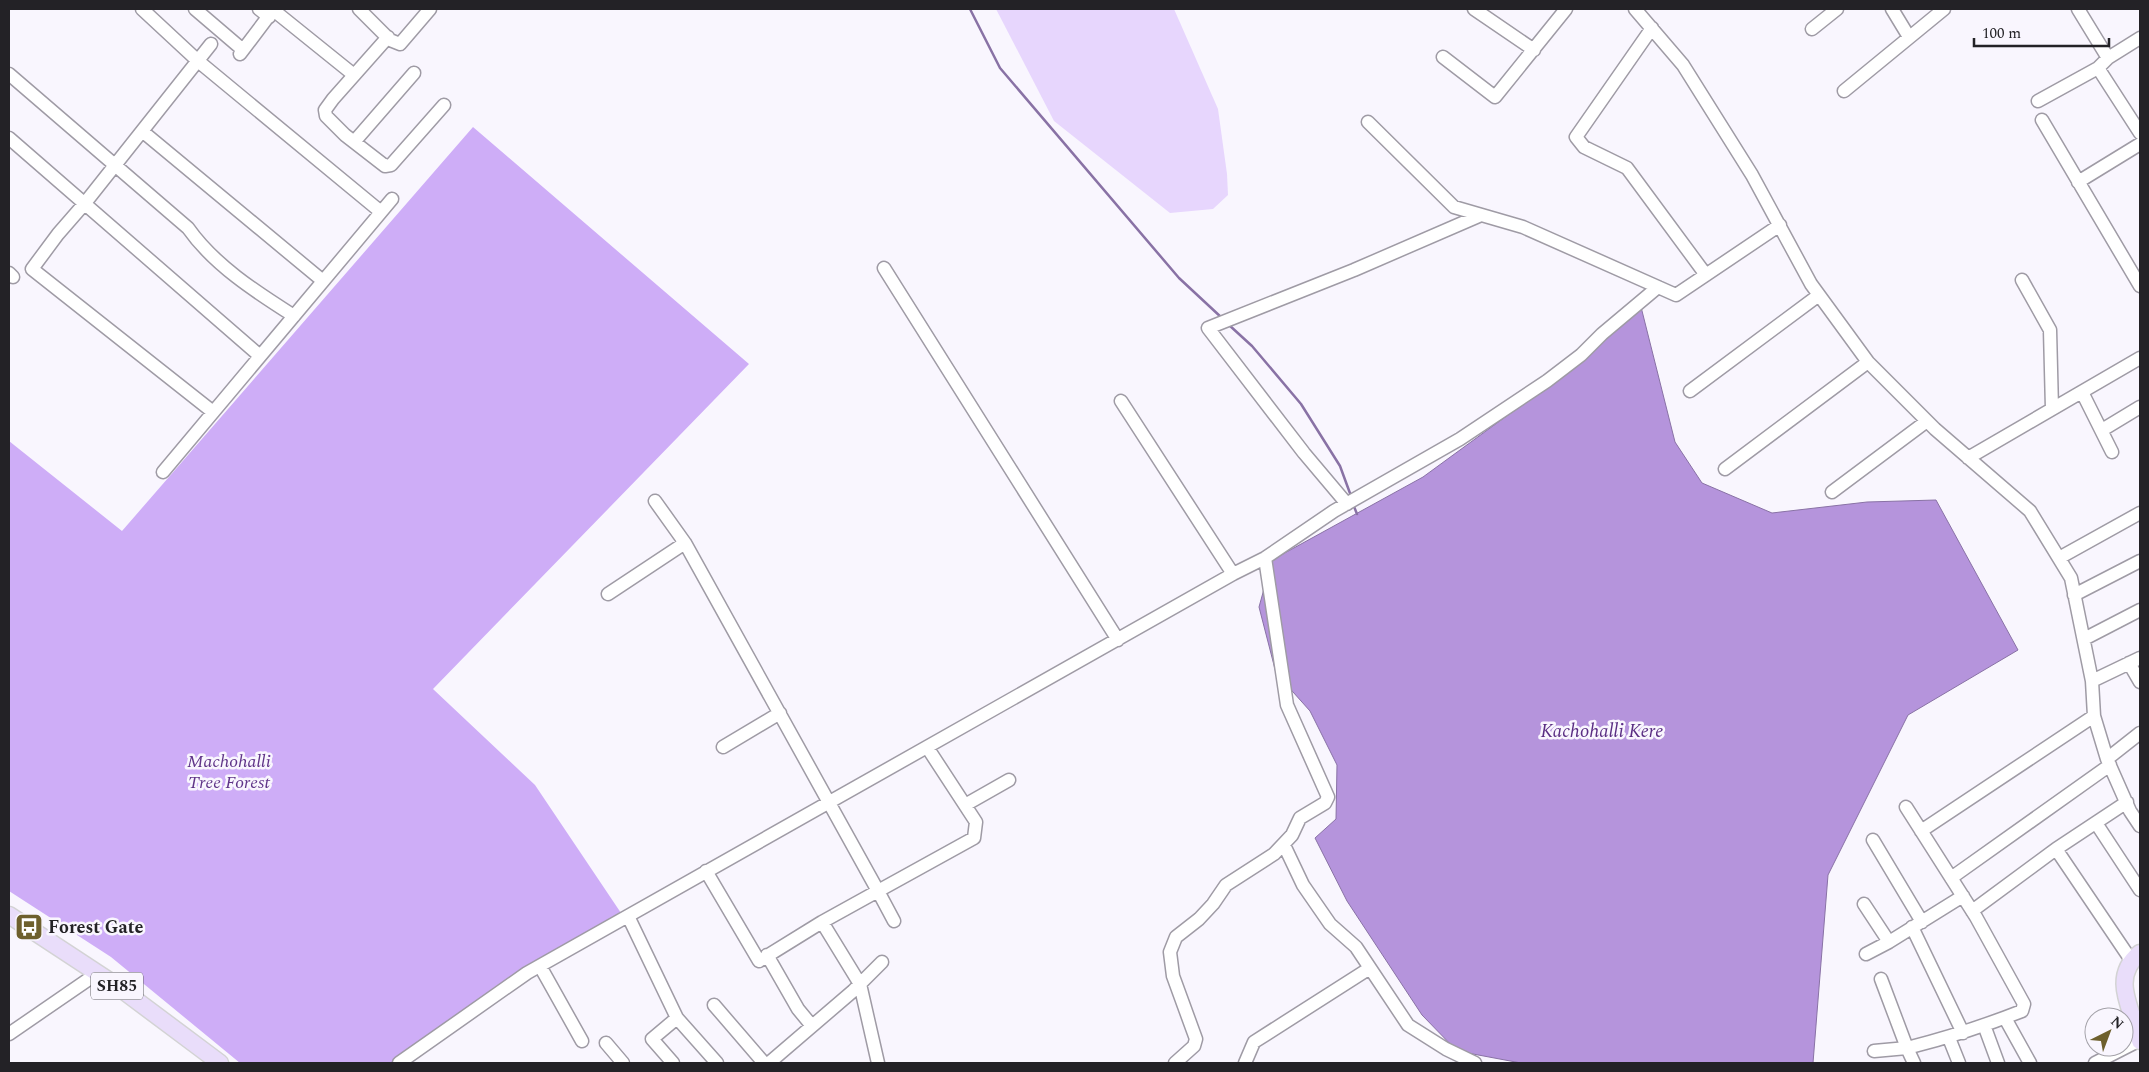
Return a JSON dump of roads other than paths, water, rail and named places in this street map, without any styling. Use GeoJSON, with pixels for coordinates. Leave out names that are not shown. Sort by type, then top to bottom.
{"type":"FeatureCollection","features":[{"type":"Feature","properties":{"kind":"main road","name":"SH85"},"geometry":{"type":"LineString","coordinates":[[9,915],[117,986],[220,1063]]}},
{"type":"Feature","properties":{"kind":"main road","name":"SH85"},"geometry":{"type":"LineString","coordinates":[[9,926],[89,979],[205,1063]]}},
{"type":"Feature","properties":{"kind":"main road"},"geometry":{"type":"LineString","coordinates":[[2136,957],[2124,974],[2124,992],[2140,1040]]}},
{"type":"Feature","properties":{"kind":"street"},"geometry":{"type":"LineString","coordinates":[[142,9],[198,60],[381,212]]}},
{"type":"Feature","properties":{"kind":"street"},"geometry":{"type":"LineString","coordinates":[[194,9],[242,52],[264,13],[280,14],[354,75]]}},
{"type":"Feature","properties":{"kind":"street"},"geometry":{"type":"LineString","coordinates":[[359,9],[388,37],[400,44],[430,9]]}},
{"type":"Feature","properties":{"kind":"street"},"geometry":{"type":"LineString","coordinates":[[1474,9],[1534,50]]}},
{"type":"Feature","properties":{"kind":"street"},"geometry":{"type":"LineString","coordinates":[[1442,57],[1495,97],[1566,9]]}},
{"type":"Feature","properties":{"kind":"street"},"geometry":{"type":"LineString","coordinates":[[1635,9],[1683,65],[1780,224],[1811,284],[1868,362],[1968,458],[2030,511],[2071,578],[2092,681],[2094,716],[2108,762],[2133,805],[2140,826]]}},
{"type":"Feature","properties":{"kind":"street"},"geometry":{"type":"LineString","coordinates":[[1812,29],[1837,9]]}},
{"type":"Feature","properties":{"kind":"street"},"geometry":{"type":"LineString","coordinates":[[1892,9],[1909,37]]}},
{"type":"Feature","properties":{"kind":"street"},"geometry":{"type":"LineString","coordinates":[[1844,91],[1944,9]]}},
{"type":"Feature","properties":{"kind":"street"},"geometry":{"type":"LineString","coordinates":[[2078,9],[2108,58]]}},
{"type":"Feature","properties":{"kind":"street"},"geometry":{"type":"LineString","coordinates":[[1652,28],[1576,137],[1584,146],[1627,168],[1706,275]]}},
{"type":"Feature","properties":{"kind":"street"},"geometry":{"type":"LineString","coordinates":[[388,37],[326,110],[326,116],[354,142],[385,166],[391,165],[444,105]]}},
{"type":"Feature","properties":{"kind":"street"},"geometry":{"type":"LineString","coordinates":[[2038,101],[2098,68],[2108,58],[2140,38]]}},
{"type":"Feature","properties":{"kind":"street"},"geometry":{"type":"LineString","coordinates":[[211,44],[32,269],[213,412]]}},
{"type":"Feature","properties":{"kind":"street"},"geometry":{"type":"LineString","coordinates":[[2098,68],[2140,133]]}},
{"type":"Feature","properties":{"kind":"street"},"geometry":{"type":"LineString","coordinates":[[354,142],[414,73]]}},
{"type":"Feature","properties":{"kind":"street"},"geometry":{"type":"LineString","coordinates":[[9,74],[188,228],[198,241],[235,275],[259,294],[294,316]]}},
{"type":"Feature","properties":{"kind":"street"},"geometry":{"type":"LineString","coordinates":[[2042,120],[2140,286]]}},
{"type":"Feature","properties":{"kind":"street"},"geometry":{"type":"LineString","coordinates":[[1368,122],[1454,207],[1523,227],[1676,295],[1780,224]]}},
{"type":"Feature","properties":{"kind":"street"},"geometry":{"type":"LineString","coordinates":[[142,131],[323,281]]}},
{"type":"Feature","properties":{"kind":"street"},"geometry":{"type":"LineString","coordinates":[[9,138],[260,356]]}},
{"type":"Feature","properties":{"kind":"street"},"geometry":{"type":"LineString","coordinates":[[2078,182],[2140,144]]}},
{"type":"Feature","properties":{"kind":"street"},"geometry":{"type":"LineString","coordinates":[[163,472],[392,198]]}},
{"type":"Feature","properties":{"kind":"street"},"geometry":{"type":"LineString","coordinates":[[1352,501],[1304,453],[1208,328],[1354,270],[1482,215]]}},
{"type":"Feature","properties":{"kind":"street"},"geometry":{"type":"LineString","coordinates":[[884,268],[1118,640]]}},
{"type":"Feature","properties":{"kind":"street"},"geometry":{"type":"LineString","coordinates":[[2022,280],[2050,330],[2052,409]]}},
{"type":"Feature","properties":{"kind":"street"},"geometry":{"type":"LineString","coordinates":[[399,1063],[540,966],[1264,558],[1352,501],[1460,439],[1548,381],[1581,355],[1602,334],[1658,287]]}},
{"type":"Feature","properties":{"kind":"street"},"geometry":{"type":"LineString","coordinates":[[1690,392],[1819,295]]}},
{"type":"Feature","properties":{"kind":"street"},"geometry":{"type":"LineString","coordinates":[[1968,458],[2140,358]]}},
{"type":"Feature","properties":{"kind":"street"},"geometry":{"type":"LineString","coordinates":[[1725,469],[1868,362]]}},
{"type":"Feature","properties":{"kind":"street"},"geometry":{"type":"LineString","coordinates":[[2082,392],[2112,452]]}},
{"type":"Feature","properties":{"kind":"street"},"geometry":{"type":"LineString","coordinates":[[1121,401],[1233,574]]}},
{"type":"Feature","properties":{"kind":"street"},"geometry":{"type":"LineString","coordinates":[[2102,430],[2140,407]]}},
{"type":"Feature","properties":{"kind":"street"},"geometry":{"type":"LineString","coordinates":[[1832,492],[1928,421]]}},
{"type":"Feature","properties":{"kind":"street"},"geometry":{"type":"LineString","coordinates":[[654,501],[685,543],[894,921]]}},
{"type":"Feature","properties":{"kind":"street"},"geometry":{"type":"LineString","coordinates":[[2059,558],[2140,512]]}},
{"type":"Feature","properties":{"kind":"street"},"geometry":{"type":"LineString","coordinates":[[608,594],[685,543]]}},
{"type":"Feature","properties":{"kind":"street"},"geometry":{"type":"LineString","coordinates":[[1175,1063],[1194,1046],[1196,1039],[1172,969],[1170,952],[1176,938],[1199,919],[1213,904],[1226,885],[1274,854],[1284,845],[1292,835],[1300,818],[1325,803],[1328,797],[1287,705],[1264,558]]}},
{"type":"Feature","properties":{"kind":"street"},"geometry":{"type":"LineString","coordinates":[[2074,595],[2140,562]]}},
{"type":"Feature","properties":{"kind":"street"},"geometry":{"type":"LineString","coordinates":[[2084,639],[2140,610]]}},
{"type":"Feature","properties":{"kind":"street"},"geometry":{"type":"LineString","coordinates":[[2092,681],[2135,661],[2140,682]]}},
{"type":"Feature","properties":{"kind":"street"},"geometry":{"type":"LineString","coordinates":[[723,747],[780,714]]}},
{"type":"Feature","properties":{"kind":"street"},"geometry":{"type":"LineString","coordinates":[[1921,831],[2094,716]]}},
{"type":"Feature","properties":{"kind":"street"},"geometry":{"type":"LineString","coordinates":[[1951,878],[2108,762],[2140,733]]}},
{"type":"Feature","properties":{"kind":"street"},"geometry":{"type":"LineString","coordinates":[[706,871],[759,961],[822,922],[974,838],[976,822],[927,747]]}},
{"type":"Feature","properties":{"kind":"street"},"geometry":{"type":"LineString","coordinates":[[965,805],[1009,780]]}},
{"type":"Feature","properties":{"kind":"street"},"geometry":{"type":"LineString","coordinates":[[1972,911],[2056,849],[2096,823],[2133,805]]}},
{"type":"Feature","properties":{"kind":"street"},"geometry":{"type":"LineString","coordinates":[[1874,1051],[1907,1048],[1949,1038],[2022,1011],[2024,1004],[1972,911],[1906,807]]}},
{"type":"Feature","properties":{"kind":"street"},"geometry":{"type":"LineString","coordinates":[[2096,823],[2140,890]]}},
{"type":"Feature","properties":{"kind":"street"},"geometry":{"type":"LineString","coordinates":[[1873,840],[1917,925],[1963,1033]]}},
{"type":"Feature","properties":{"kind":"street"},"geometry":{"type":"LineString","coordinates":[[1284,845],[1303,885],[1330,924],[1356,948],[1408,1025],[1446,1049],[1475,1063]]}},
{"type":"Feature","properties":{"kind":"street"},"geometry":{"type":"LineString","coordinates":[[2056,849],[2136,957]]}},
{"type":"Feature","properties":{"kind":"street"},"geometry":{"type":"LineString","coordinates":[[1866,954],[1963,896]]}},
{"type":"Feature","properties":{"kind":"street"},"geometry":{"type":"LineString","coordinates":[[1864,904],[1888,942]]}},
{"type":"Feature","properties":{"kind":"street"},"geometry":{"type":"LineString","coordinates":[[628,916],[677,1018],[717,1063]]}},
{"type":"Feature","properties":{"kind":"street"},"geometry":{"type":"LineString","coordinates":[[822,922],[860,984],[878,1063]]}},
{"type":"Feature","properties":{"kind":"street"},"geometry":{"type":"LineString","coordinates":[[767,956],[798,1009],[812,1026]]}},
{"type":"Feature","properties":{"kind":"street"},"geometry":{"type":"LineString","coordinates":[[769,1063],[860,984],[882,962]]}},
{"type":"Feature","properties":{"kind":"street"},"geometry":{"type":"LineString","coordinates":[[540,966],[582,1041]]}},
{"type":"Feature","properties":{"kind":"street"},"geometry":{"type":"LineString","coordinates":[[1245,1063],[1254,1042],[1370,968]]}},
{"type":"Feature","properties":{"kind":"street"},"geometry":{"type":"LineString","coordinates":[[9,1034],[89,979]]}},
{"type":"Feature","properties":{"kind":"street"},"geometry":{"type":"LineString","coordinates":[[1881,979],[1914,1063]]}},
{"type":"Feature","properties":{"kind":"street"},"geometry":{"type":"LineString","coordinates":[[714,1005],[764,1063]]}},
{"type":"Feature","properties":{"kind":"street"},"geometry":{"type":"LineString","coordinates":[[673,1063],[652,1039],[677,1018]]}},
{"type":"Feature","properties":{"kind":"street"},"geometry":{"type":"LineString","coordinates":[[2005,1018],[2030,1063]]}},
{"type":"Feature","properties":{"kind":"street"},"geometry":{"type":"LineString","coordinates":[[1984,1025],[1998,1063]]}},
{"type":"Feature","properties":{"kind":"street"},"geometry":{"type":"LineString","coordinates":[[1949,1038],[1959,1063]]}},
{"type":"Feature","properties":{"kind":"street"},"geometry":{"type":"LineString","coordinates":[[2095,1063],[2140,1040]]}},
{"type":"Feature","properties":{"kind":"street"},"geometry":{"type":"LineString","coordinates":[[606,1043],[623,1063]]}},
{"type":"Feature","properties":{"kind":"water","name":"Kachohalli Kere"},"geometry":{"type":"Polygon","coordinates":[[[1638,295],[1675,442],[1702,483],[1772,513],[1867,502],[1936,500],[2018,650],[1908,715],[1828,875],[1813,1063],[1521,1063],[1457,1051],[1422,1015],[1347,901],[1315,838],[1336,819],[1337,765],[1310,711],[1276,673],[1259,607],[1272,560],[1423,477],[1586,358],[1638,295]]]}},
{"type":"Feature","properties":{"kind":"waterway"},"geometry":{"type":"LineString","coordinates":[[970,9],[1000,68],[1179,278],[1222,318]]}},
{"type":"Feature","properties":{"kind":"waterway"},"geometry":{"type":"LineString","coordinates":[[1229,325],[1252,346],[1301,404],[1340,466],[1351,496]]}},
{"type":"Feature","properties":{"kind":"waterway"},"geometry":{"type":"LineString","coordinates":[[1353,504],[1357,514]]}},
{"type":"Feature","properties":{"kind":"place","name":"Forest Gate"},"geometry":{"type":"Point","coordinates":[29,927]}},
{"type":"Feature","properties":{"kind":"park label","name":"Machohalli Tree Forest"},"geometry":{"type":"Point","coordinates":[229,771]}}]}
